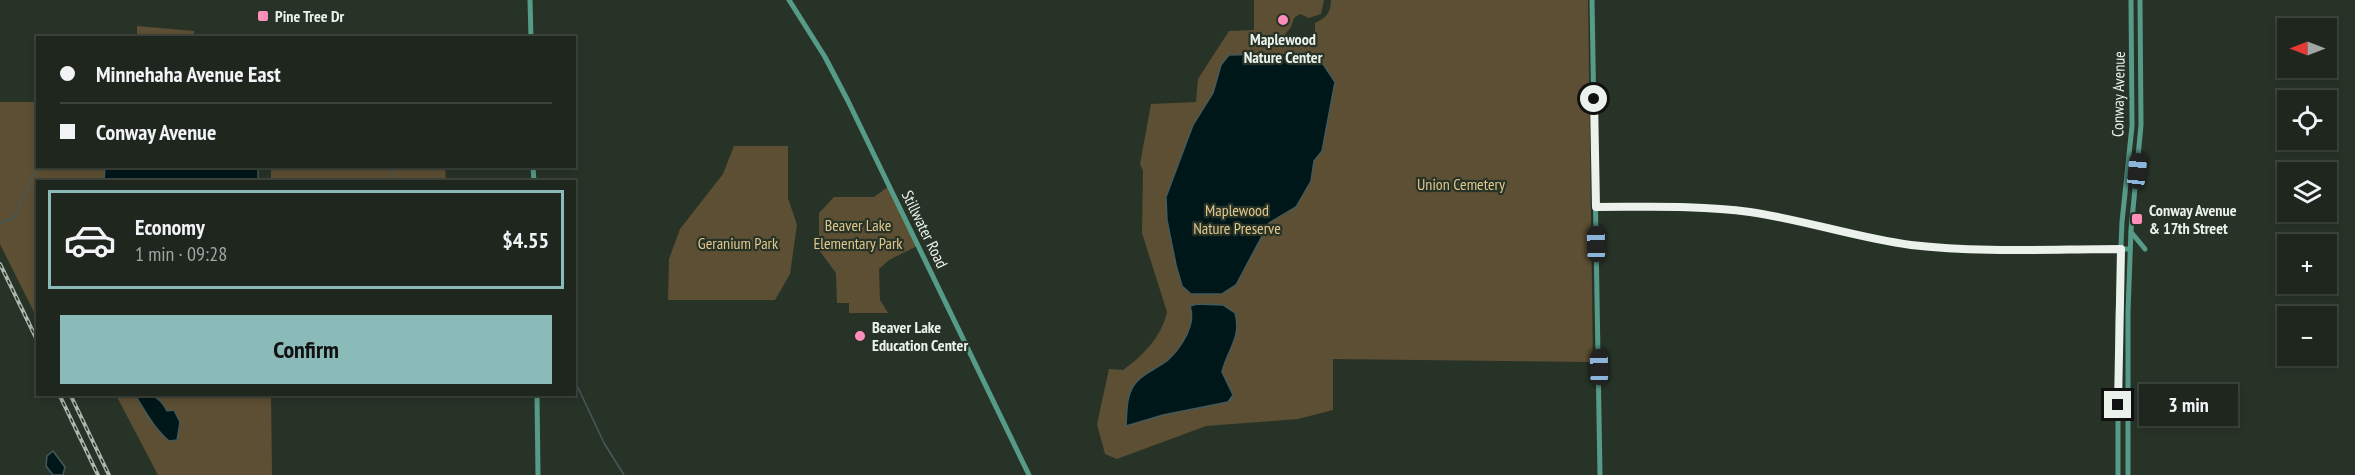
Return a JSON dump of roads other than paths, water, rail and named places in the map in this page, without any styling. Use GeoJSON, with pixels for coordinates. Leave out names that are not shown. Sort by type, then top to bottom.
{"type":"FeatureCollection","features":[{"type":"Feature","properties":{"kind":"street"},"geometry":{"type":"LineString","coordinates":[[530,0],[531,36]]}},
{"type":"Feature","properties":{"kind":"street","name":"Stillwater Road"},"geometry":{"type":"LineString","coordinates":[[789,0],[844,93],[1029,475]]}},
{"type":"Feature","properties":{"kind":"street"},"geometry":{"type":"LineString","coordinates":[[1592,0],[1600,475]]}},
{"type":"Feature","properties":{"kind":"street","name":"Conway Avenue"},"geometry":{"type":"LineString","coordinates":[[2118,475],[2121,249],[2132,126],[2131,0]]}},
{"type":"Feature","properties":{"kind":"street","name":"Conway Avenue"},"geometry":{"type":"LineString","coordinates":[[2128,475],[2130,249],[2141,125],[2140,0]]}},
{"type":"Feature","properties":{"kind":"street"},"geometry":{"type":"LineString","coordinates":[[1596,207],[1683,206],[1729,209],[1775,216],[1883,241],[1934,247],[2130,249]]}},
{"type":"Feature","properties":{"kind":"street"},"geometry":{"type":"LineString","coordinates":[[2131,232],[2145,249]]}},
{"type":"Feature","properties":{"kind":"street"},"geometry":{"type":"LineString","coordinates":[[537,396],[538,475]]}},
{"type":"Feature","properties":{"kind":"water"},"geometry":{"type":"Polygon","coordinates":[[[1307,53],[1321,61],[1335,82],[1322,151],[1314,161],[1311,181],[1296,207],[1269,223],[1236,285],[1222,294],[1191,294],[1182,286],[1176,265],[1167,220],[1166,197],[1193,125],[1213,93],[1221,65],[1229,55],[1307,53]]]}},
{"type":"Feature","properties":{"kind":"water"},"geometry":{"type":"Polygon","coordinates":[[[105,168],[258,168],[258,180],[104,180],[105,168]]]}},
{"type":"Feature","properties":{"kind":"water"},"geometry":{"type":"Polygon","coordinates":[[[1223,305],[1235,313],[1237,330],[1222,372],[1233,395],[1228,402],[1163,415],[1126,426],[1131,390],[1141,377],[1168,360],[1178,349],[1190,328],[1192,313],[1190,306],[1223,305]]]}},
{"type":"Feature","properties":{"kind":"water"},"geometry":{"type":"Polygon","coordinates":[[[136,396],[154,397],[167,411],[174,410],[180,422],[177,440],[169,441],[150,419],[136,396]]]}},
{"type":"Feature","properties":{"kind":"water"},"geometry":{"type":"Polygon","coordinates":[[[53,451],[65,467],[63,475],[53,475],[46,466],[47,456],[53,451]]]}},
{"type":"Feature","properties":{"kind":"waterway"},"geometry":{"type":"LineString","coordinates":[[0,223],[14,218],[36,168]]}},
{"type":"Feature","properties":{"kind":"waterway"},"geometry":{"type":"LineString","coordinates":[[393,180],[394,168]]}},
{"type":"Feature","properties":{"kind":"waterway"},"geometry":{"type":"LineString","coordinates":[[576,383],[604,443],[624,475]]}},
{"type":"Feature","properties":{"kind":"railway"},"geometry":{"type":"LineString","coordinates":[[0,264],[36,338]]}},
{"type":"Feature","properties":{"kind":"railway"},"geometry":{"type":"LineString","coordinates":[[60,396],[98,475]]}},
{"type":"Feature","properties":{"kind":"railway"},"geometry":{"type":"LineString","coordinates":[[71,396],[109,475]]}},
{"type":"Feature","properties":{"kind":"place","name":"Pine Tree Dr"},"geometry":{"type":"Point","coordinates":[263,16]}},
{"type":"Feature","properties":{"kind":"place","name":"Maplewood Nature Center"},"geometry":{"type":"Point","coordinates":[1283,20]}},
{"type":"Feature","properties":{"kind":"place","name":"Conway Avenue & 17th Street"},"geometry":{"type":"Point","coordinates":[2137,219]}},
{"type":"Feature","properties":{"kind":"place","name":"Beaver Lake Education Center"},"geometry":{"type":"Point","coordinates":[860,336]}},
{"type":"Feature","properties":{"kind":"park label","name":"Union Cemetery"},"geometry":{"type":"Point","coordinates":[1461,184]}},
{"type":"Feature","properties":{"kind":"park label","name":"Maplewood Nature Preserve"},"geometry":{"type":"Point","coordinates":[1237,219]}},
{"type":"Feature","properties":{"kind":"park label","name":"Beaver Lake Elementary Park"},"geometry":{"type":"Point","coordinates":[858,234]}},
{"type":"Feature","properties":{"kind":"park label","name":"Geranium Park"},"geometry":{"type":"Point","coordinates":[738,243]}}]}
